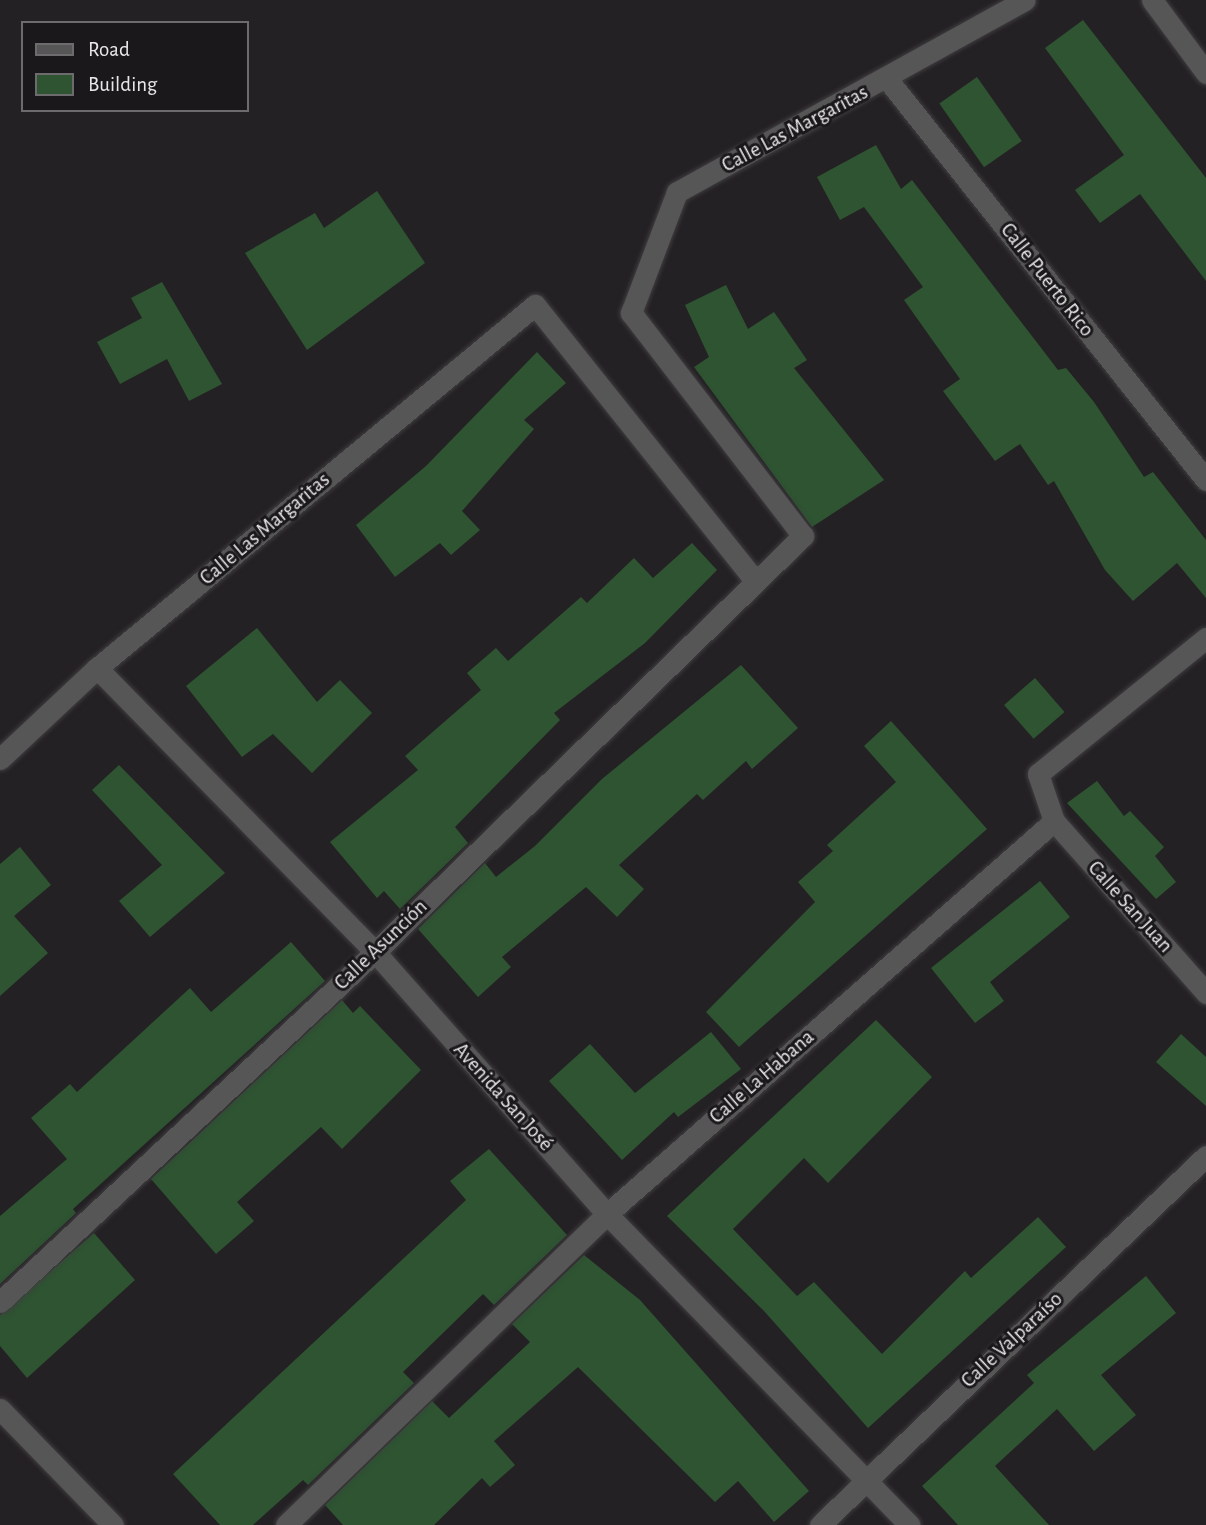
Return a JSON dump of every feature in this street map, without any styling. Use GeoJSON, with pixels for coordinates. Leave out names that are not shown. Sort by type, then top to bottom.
{"type":"FeatureCollection","features":[{"type":"Feature","properties":{"kind":"street","name":"Calle Las Margaritas"},"geometry":{"type":"LineString","coordinates":[[631,313],[677,192],[888,80],[1025,0]]}},
{"type":"Feature","properties":{"kind":"street"},"geometry":{"type":"LineString","coordinates":[[1152,0],[1206,73]]}},
{"type":"Feature","properties":{"kind":"street","name":"Calle Puerto Rico"},"geometry":{"type":"LineString","coordinates":[[888,80],[1206,480]]}},
{"type":"Feature","properties":{"kind":"street","name":"Calle Las Margaritas"},"geometry":{"type":"LineString","coordinates":[[0,759],[97,668],[535,305],[753,578]]}},
{"type":"Feature","properties":{"kind":"street","name":"Calle Asunción"},"geometry":{"type":"LineString","coordinates":[[0,1302],[374,952],[753,578],[803,536],[631,313]]}},
{"type":"Feature","properties":{"kind":"street"},"geometry":{"type":"LineString","coordinates":[[1054,821],[1038,774],[1206,638]]}},
{"type":"Feature","properties":{"kind":"street","name":"Avenida San José"},"geometry":{"type":"LineString","coordinates":[[97,668],[374,952],[607,1214],[909,1525]]}},
{"type":"Feature","properties":{"kind":"street","name":"Calle San Juan"},"geometry":{"type":"LineString","coordinates":[[1054,821],[1206,993]]}},
{"type":"Feature","properties":{"kind":"street","name":"Calle La Habana"},"geometry":{"type":"LineString","coordinates":[[286,1525],[607,1214],[1054,821]]}},
{"type":"Feature","properties":{"kind":"street","name":"Calle Valparaíso"},"geometry":{"type":"LineString","coordinates":[[820,1525],[1206,1156]]}},
{"type":"Feature","properties":{"kind":"street"},"geometry":{"type":"LineString","coordinates":[[0,1409],[113,1525]]}},
{"type":"Feature","properties":{"kind":"building"},"geometry":{"type":"Polygon","coordinates":[[[1083,20],[1206,178],[1206,281],[1140,194],[1100,223],[1075,190],[1124,155],[1045,48],[1083,20]]]}},
{"type":"Feature","properties":{"kind":"building"},"geometry":{"type":"Polygon","coordinates":[[[977,77],[1022,141],[984,167],[939,103],[977,77]]]}},
{"type":"Feature","properties":{"kind":"building"},"geometry":{"type":"Polygon","coordinates":[[[876,145],[901,189],[912,180],[1058,370],[1066,368],[1094,402],[1144,477],[1153,472],[1206,540],[1206,598],[1177,563],[1133,601],[1105,570],[1054,481],[1048,485],[1020,444],[995,461],[943,391],[960,379],[904,300],[923,287],[864,207],[840,220],[817,177],[876,145]]]}},
{"type":"Feature","properties":{"kind":"building"},"geometry":{"type":"Polygon","coordinates":[[[377,191],[425,263],[307,350],[245,253],[315,213],[324,228],[377,191]]]}},
{"type":"Feature","properties":{"kind":"building"},"geometry":{"type":"Polygon","coordinates":[[[162,282],[222,384],[189,401],[167,359],[120,384],[97,342],[142,318],[131,298],[162,282]]]}},
{"type":"Feature","properties":{"kind":"building"},"geometry":{"type":"Polygon","coordinates":[[[726,285],[748,329],[774,312],[807,360],[794,368],[884,480],[812,527],[694,367],[709,357],[685,305],[726,285]]]}},
{"type":"Feature","properties":{"kind":"building"},"geometry":{"type":"Polygon","coordinates":[[[537,352],[566,383],[524,420],[534,429],[462,511],[480,530],[451,555],[440,543],[395,577],[356,525],[426,466],[537,352]]]}},
{"type":"Feature","properties":{"kind":"building"},"geometry":{"type":"Polygon","coordinates":[[[692,543],[717,570],[645,643],[554,713],[560,720],[455,827],[468,843],[400,909],[384,891],[377,898],[330,842],[418,770],[405,756],[481,690],[467,673],[496,648],[508,661],[581,597],[587,603],[634,558],[653,578],[692,543]]]}},
{"type":"Feature","properties":{"kind":"building"},"geometry":{"type":"Polygon","coordinates":[[[257,628],[317,702],[340,680],[372,713],[312,773],[273,734],[242,757],[186,686],[257,628]]]}},
{"type":"Feature","properties":{"kind":"building"},"geometry":{"type":"Polygon","coordinates":[[[741,665],[798,728],[752,769],[746,761],[703,800],[697,794],[619,865],[644,889],[617,917],[586,887],[502,957],[511,967],[478,997],[418,929],[485,863],[496,877],[535,846],[602,779],[741,665]]]}},
{"type":"Feature","properties":{"kind":"building"},"geometry":{"type":"Polygon","coordinates":[[[1035,678],[1065,712],[1034,739],[1004,705],[1035,678]]]}},
{"type":"Feature","properties":{"kind":"building"},"geometry":{"type":"Polygon","coordinates":[[[891,721],[987,829],[739,1047],[706,1012],[815,902],[798,882],[833,851],[827,845],[896,782],[864,746],[891,721]]]}},
{"type":"Feature","properties":{"kind":"building"},"geometry":{"type":"Polygon","coordinates":[[[119,765],[225,873],[150,937],[119,901],[162,865],[92,790],[119,765]]]}},
{"type":"Feature","properties":{"kind":"building"},"geometry":{"type":"Polygon","coordinates":[[[1097,781],[1124,816],[1130,811],[1164,847],[1155,856],[1176,882],[1156,899],[1067,803],[1097,781]]]}},
{"type":"Feature","properties":{"kind":"building"},"geometry":{"type":"Polygon","coordinates":[[[20,847],[51,885],[14,916],[48,953],[0,996],[0,864],[20,847]]]}},
{"type":"Feature","properties":{"kind":"building"},"geometry":{"type":"Polygon","coordinates":[[[1040,881],[1070,917],[990,982],[1004,1001],[975,1023],[931,968],[1040,881]]]}},
{"type":"Feature","properties":{"kind":"building"},"geometry":{"type":"Polygon","coordinates":[[[291,942],[325,981],[73,1209],[76,1213],[0,1284],[0,1216],[67,1159],[31,1118],[70,1084],[77,1092],[190,988],[211,1012],[291,942]]]}},
{"type":"Feature","properties":{"kind":"building"},"geometry":{"type":"Polygon","coordinates":[[[342,1000],[353,1013],[360,1006],[421,1070],[342,1149],[321,1127],[237,1202],[254,1221],[216,1254],[151,1179],[342,1000]]]}},
{"type":"Feature","properties":{"kind":"building"},"geometry":{"type":"Polygon","coordinates":[[[876,1020],[932,1077],[828,1183],[804,1158],[733,1229],[797,1296],[814,1282],[882,1354],[965,1271],[971,1278],[1038,1217],[1066,1247],[868,1428],[764,1311],[667,1216],[876,1020]]]}},
{"type":"Feature","properties":{"kind":"building"},"geometry":{"type":"Polygon","coordinates":[[[711,1032],[741,1069],[678,1117],[674,1112],[622,1160],[549,1081],[590,1044],[635,1093],[711,1032]]]}},
{"type":"Feature","properties":{"kind":"building"},"geometry":{"type":"Polygon","coordinates":[[[1181,1034],[1206,1057],[1206,1106],[1156,1062],[1181,1034]]]}},
{"type":"Feature","properties":{"kind":"building"},"geometry":{"type":"Polygon","coordinates":[[[489,1149],[567,1235],[494,1305],[483,1294],[403,1372],[414,1383],[308,1485],[303,1480],[253,1525],[220,1525],[173,1474],[466,1200],[450,1181],[489,1149]]]}},
{"type":"Feature","properties":{"kind":"building"},"geometry":{"type":"Polygon","coordinates":[[[94,1233],[135,1280],[27,1378],[0,1346],[0,1315],[94,1233]]]}},
{"type":"Feature","properties":{"kind":"building"},"geometry":{"type":"Polygon","coordinates":[[[584,1255],[640,1300],[809,1491],[774,1522],[738,1481],[715,1502],[578,1367],[494,1441],[515,1465],[490,1487],[482,1478],[434,1525],[343,1525],[325,1505],[432,1401],[449,1418],[530,1342],[512,1324],[584,1255]]]}},
{"type":"Feature","properties":{"kind":"building"},"geometry":{"type":"Polygon","coordinates":[[[1146,1276],[1176,1313],[1101,1375],[1136,1415],[1094,1451],[1057,1409],[995,1466],[1049,1525],[958,1525],[922,1486],[1034,1383],[1027,1375],[1146,1276]]]}}]}
